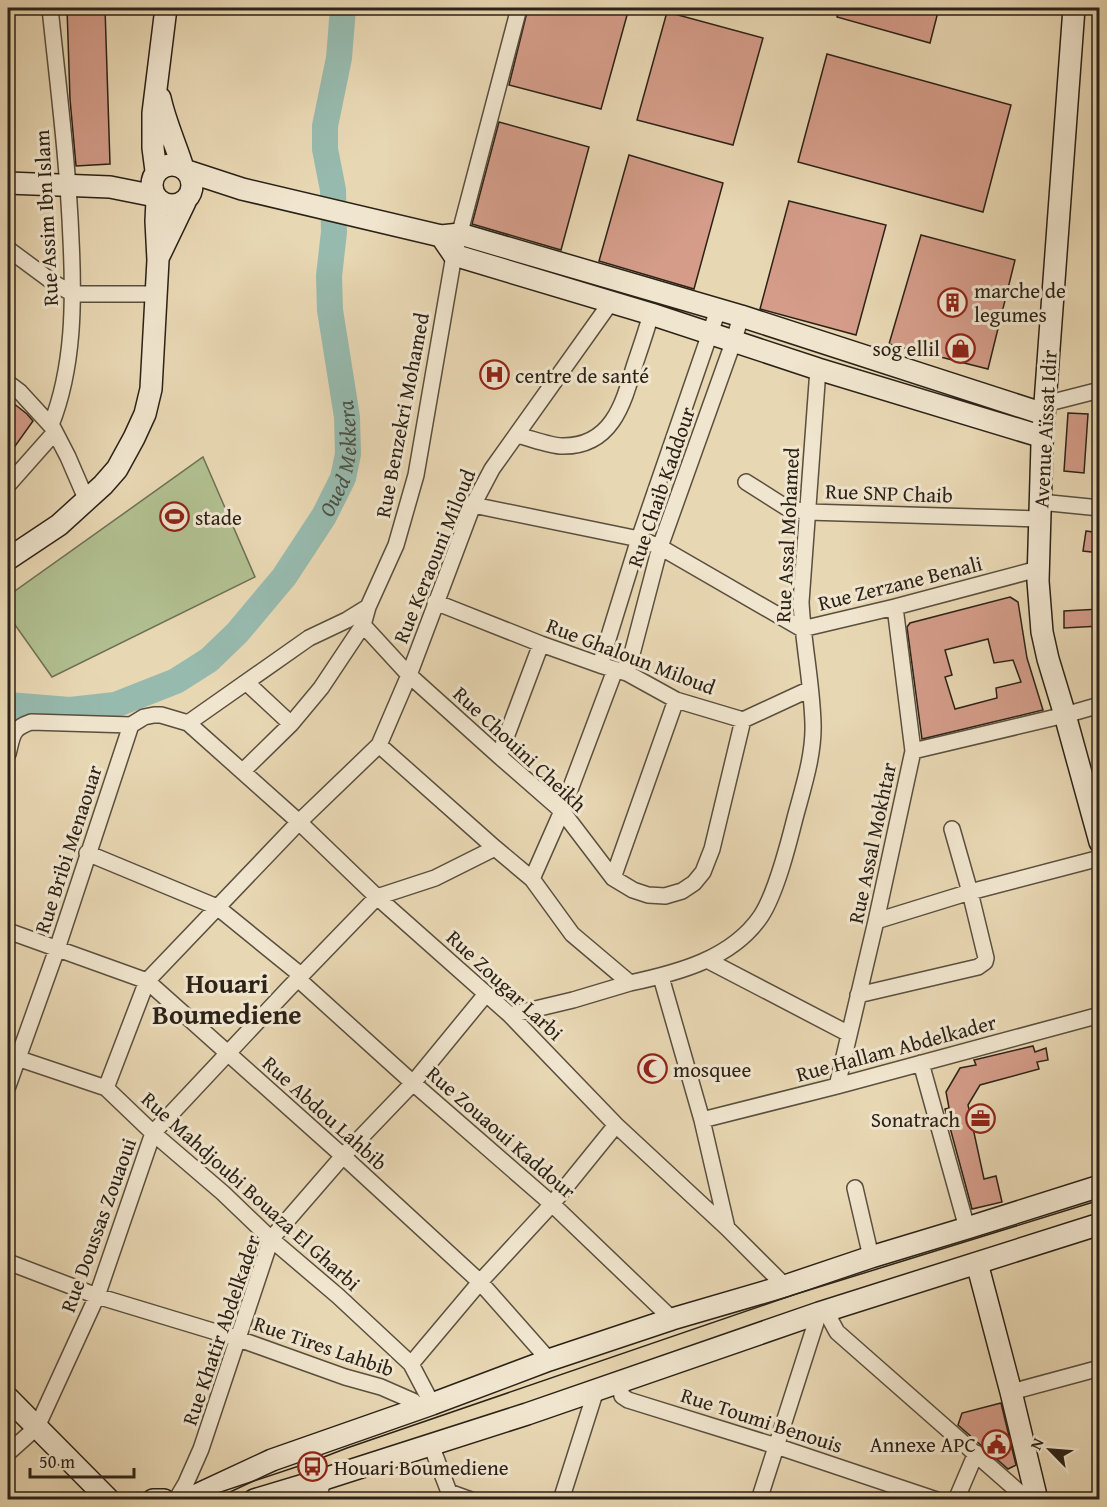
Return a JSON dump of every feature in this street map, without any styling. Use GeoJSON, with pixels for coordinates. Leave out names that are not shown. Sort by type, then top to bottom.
{"type":"FeatureCollection","features":[{"type":"Feature","properties":{"kind":"street","name":"Rue Assim Ibn Islam"},"geometry":{"type":"LineString","coordinates":[[50,8],[69,186],[73,294],[67,361],[53,429]]}},
{"type":"Feature","properties":{"kind":"street"},"geometry":{"type":"LineString","coordinates":[[8,559],[59,525],[103,485],[117,469],[145,414],[151,389],[158,260],[156,198],[152,188],[155,173],[153,113],[166,8]]}},
{"type":"Feature","properties":{"kind":"street"},"geometry":{"type":"LineString","coordinates":[[519,8],[450,235],[454,255],[1043,437]]}},
{"type":"Feature","properties":{"kind":"street","name":"Avenue Aïssat Idir"},"geometry":{"type":"LineString","coordinates":[[1074,8],[1043,437],[1038,570],[1042,632],[1048,659],[1100,843]]}},
{"type":"Feature","properties":{"kind":"street"},"geometry":{"type":"LineString","coordinates":[[157,80],[170,131],[185,170],[192,181],[192,192],[158,260]]}},
{"type":"Feature","properties":{"kind":"street"},"geometry":{"type":"LineString","coordinates":[[110,187],[174,165],[246,190],[450,235],[741,316],[1045,409],[1100,390]]}},
{"type":"Feature","properties":{"kind":"street"},"geometry":{"type":"LineString","coordinates":[[8,183],[110,187],[156,198],[168,206],[180,205],[187,199],[217,191],[246,190]]}},
{"type":"Feature","properties":{"kind":"street"},"geometry":{"type":"LineString","coordinates":[[8,249],[54,284],[73,294],[155,294]]}},
{"type":"Feature","properties":{"kind":"street","name":"Rue Benzekri Mohamed"},"geometry":{"type":"LineString","coordinates":[[243,771],[291,724],[321,688],[363,626],[368,607],[396,545],[416,475],[454,255]]}},
{"type":"Feature","properties":{"kind":"street","name":"Rue Keraouni Miloud"},"geometry":{"type":"LineString","coordinates":[[147,981],[299,822],[379,745],[409,675],[473,504],[492,469],[611,302]]}},
{"type":"Feature","properties":{"kind":"street"},"geometry":{"type":"LineString","coordinates":[[614,670],[639,539],[718,310]]}},
{"type":"Feature","properties":{"kind":"street"},"geometry":{"type":"LineString","coordinates":[[517,435],[561,446],[592,441],[607,428],[616,417],[624,399],[651,314]]}},
{"type":"Feature","properties":{"kind":"street","name":"Rue Chaib Kaddour"},"geometry":{"type":"LineString","coordinates":[[532,879],[562,811],[660,547],[741,316]]}},
{"type":"Feature","properties":{"kind":"street","name":"Rue Assal Mohamed"},"geometry":{"type":"LineString","coordinates":[[510,1015],[573,1000],[630,982],[661,977],[707,960],[737,942],[762,916],[789,840],[812,748],[813,726],[801,602],[818,369]]}},
{"type":"Feature","properties":{"kind":"street"},"geometry":{"type":"LineString","coordinates":[[8,383],[20,392],[53,429],[87,501]]}},
{"type":"Feature","properties":{"kind":"street"},"geometry":{"type":"LineString","coordinates":[[8,486],[53,429]]}},
{"type":"Feature","properties":{"kind":"street","name":"Rue SNP Chaib"},"geometry":{"type":"LineString","coordinates":[[746,482],[787,508],[808,512],[1100,508]]}},
{"type":"Feature","properties":{"kind":"street","name":"Rue Zerzane Benali"},"geometry":{"type":"LineString","coordinates":[[473,504],[639,539],[660,547],[802,629],[1038,570]]}},
{"type":"Feature","properties":{"kind":"street","name":"Rue Ghaloun Miloud"},"geometry":{"type":"LineString","coordinates":[[435,602],[614,670],[676,700],[743,720]]}},
{"type":"Feature","properties":{"kind":"street"},"geometry":{"type":"LineString","coordinates":[[8,754],[10,734],[19,726],[31,722],[131,725],[144,717],[161,715],[188,723],[309,638],[368,607]]}},
{"type":"Feature","properties":{"kind":"street","name":"Rue Assal Mokhtar"},"geometry":{"type":"LineString","coordinates":[[837,1086],[913,751],[895,607]]}},
{"type":"Feature","properties":{"kind":"street","name":"Rue Chouini Cheikh"},"geometry":{"type":"LineString","coordinates":[[363,626],[409,675],[562,811],[613,878],[633,890],[648,895],[665,896],[682,891],[704,872],[712,849],[743,720]]}},
{"type":"Feature","properties":{"kind":"street"},"geometry":{"type":"LineString","coordinates":[[498,756],[541,644]]}},
{"type":"Feature","properties":{"kind":"street"},"geometry":{"type":"LineString","coordinates":[[247,683],[291,724]]}},
{"type":"Feature","properties":{"kind":"street"},"geometry":{"type":"LineString","coordinates":[[743,720],[810,689]]}},
{"type":"Feature","properties":{"kind":"street"},"geometry":{"type":"LineString","coordinates":[[613,878],[676,700]]}},
{"type":"Feature","properties":{"kind":"street"},"geometry":{"type":"LineString","coordinates":[[913,751],[1100,705]]}},
{"type":"Feature","properties":{"kind":"street","name":"Rue Zougar Larbi"},"geometry":{"type":"LineString","coordinates":[[188,723],[299,822],[377,897],[510,1015],[616,1125],[727,1228],[785,1286]]}},
{"type":"Feature","properties":{"kind":"street","name":"Rue Bribi Menaouar"},"geometry":{"type":"LineString","coordinates":[[8,1086],[12,1057],[57,949],[131,725]]}},
{"type":"Feature","properties":{"kind":"street"},"geometry":{"type":"LineString","coordinates":[[379,745],[532,879],[572,934],[630,982]]}},
{"type":"Feature","properties":{"kind":"street"},"geometry":{"type":"LineString","coordinates":[[858,995],[983,965],[985,962],[986,958],[970,892],[952,829]]}},
{"type":"Feature","properties":{"kind":"street"},"geometry":{"type":"LineString","coordinates":[[377,897],[435,878],[495,848]]}},
{"type":"Feature","properties":{"kind":"street","name":"Rue Zouaoui Kaddour"},"geometry":{"type":"LineString","coordinates":[[87,853],[217,907],[300,977],[412,1083],[552,1204],[672,1319]]}},
{"type":"Feature","properties":{"kind":"street"},"geometry":{"type":"LineString","coordinates":[[876,921],[970,892],[1100,858]]}},
{"type":"Feature","properties":{"kind":"street","name":"Rue Doussas Zouaoui"},"geometry":{"type":"LineString","coordinates":[[8,1453],[37,1427],[97,1296],[153,1133],[377,897]]}},
{"type":"Feature","properties":{"kind":"street","name":"Rue Abdou Lahbib"},"geometry":{"type":"LineString","coordinates":[[8,931],[147,981],[480,1282],[549,1360]]}},
{"type":"Feature","properties":{"kind":"street"},"geometry":{"type":"LineString","coordinates":[[707,960],[849,1034]]}},
{"type":"Feature","properties":{"kind":"street"},"geometry":{"type":"LineString","coordinates":[[661,977],[702,1120],[727,1228]]}},
{"type":"Feature","properties":{"kind":"street"},"geometry":{"type":"LineString","coordinates":[[106,1088],[147,981]]}},
{"type":"Feature","properties":{"kind":"street","name":"Rue Khatir Abdelkader"},"geometry":{"type":"LineString","coordinates":[[176,1500],[186,1484],[201,1449],[271,1239],[343,1156],[412,1083],[486,994]]}},
{"type":"Feature","properties":{"kind":"street","name":"Rue Hallam Abdelkader"},"geometry":{"type":"LineString","coordinates":[[702,1120],[1100,1015]]}},
{"type":"Feature","properties":{"kind":"street","name":"Rue Mahdjoubi Bouaza El Gharbi"},"geometry":{"type":"LineString","coordinates":[[12,1057],[106,1088],[153,1133],[223,1192],[271,1239],[338,1296],[411,1364],[425,1406]]}},
{"type":"Feature","properties":{"kind":"street"},"geometry":{"type":"LineString","coordinates":[[921,1063],[967,1228]]}},
{"type":"Feature","properties":{"kind":"street"},"geometry":{"type":"LineString","coordinates":[[411,1364],[480,1282],[552,1204],[616,1125]]}},
{"type":"Feature","properties":{"kind":"street"},"geometry":{"type":"LineString","coordinates":[[186,1500],[272,1460],[549,1360],[672,1319],[785,1286],[1100,1186]]}},
{"type":"Feature","properties":{"kind":"street"},"geometry":{"type":"LineString","coordinates":[[855,1188],[871,1257]]}},
{"type":"Feature","properties":{"kind":"street"},"geometry":{"type":"LineString","coordinates":[[254,1500],[431,1445],[824,1312],[1100,1224]]}},
{"type":"Feature","properties":{"kind":"street","name":"Rue Tires Lahbib"},"geometry":{"type":"LineString","coordinates":[[8,1262],[97,1296],[239,1339],[345,1377],[381,1387],[425,1406]]}},
{"type":"Feature","properties":{"kind":"street"},"geometry":{"type":"LineString","coordinates":[[977,1263],[1037,1500]]}},
{"type":"Feature","properties":{"kind":"street"},"geometry":{"type":"LineString","coordinates":[[759,1500],[824,1312]]}},
{"type":"Feature","properties":{"kind":"street"},"geometry":{"type":"LineString","coordinates":[[824,1312],[837,1332],[1028,1500]]}},
{"type":"Feature","properties":{"kind":"street"},"geometry":{"type":"LineString","coordinates":[[1011,1392],[1100,1368]]}},
{"type":"Feature","properties":{"kind":"street","name":"Rue Toumi Benouis"},"geometry":{"type":"LineString","coordinates":[[619,1382],[622,1396],[625,1398],[937,1500]]}},
{"type":"Feature","properties":{"kind":"street"},"geometry":{"type":"LineString","coordinates":[[561,1500],[596,1390]]}},
{"type":"Feature","properties":{"kind":"street"},"geometry":{"type":"LineString","coordinates":[[8,1398],[109,1500]]}},
{"type":"Feature","properties":{"kind":"street"},"geometry":{"type":"LineString","coordinates":[[431,1445],[448,1496],[471,1500]]}},
{"type":"Feature","properties":{"kind":"street"},"geometry":{"type":"LineString","coordinates":[[956,1500],[976,1453]]}},
{"type":"Feature","properties":{"kind":"street"},"geometry":{"type":"LineString","coordinates":[[316,1500],[324,1479]]}},
{"type":"Feature","properties":{"kind":"street"},"geometry":{"type":"LineString","coordinates":[[153,1500],[164,1500]]}},
{"type":"Feature","properties":{"kind":"green space","name":"stade"},"geometry":{"type":"Polygon","coordinates":[[[203,457],[255,577],[52,677],[8,615],[8,596],[203,457]]]}},
{"type":"Feature","properties":{"kind":"building"},"geometry":{"type":"Polygon","coordinates":[[[67,8],[105,8],[110,164],[76,166],[70,99],[67,8]]]}},
{"type":"Feature","properties":{"kind":"building"},"geometry":{"type":"Polygon","coordinates":[[[528,8],[629,8],[601,109],[509,85],[528,8]]]}},
{"type":"Feature","properties":{"kind":"building"},"geometry":{"type":"Polygon","coordinates":[[[839,8],[939,8],[930,43],[837,17],[839,8]]]}},
{"type":"Feature","properties":{"kind":"building"},"geometry":{"type":"Polygon","coordinates":[[[667,12],[763,38],[733,145],[637,120],[667,12]]]}},
{"type":"Feature","properties":{"kind":"building"},"geometry":{"type":"Polygon","coordinates":[[[827,54],[1011,105],[983,212],[798,162],[827,54]]]}},
{"type":"Feature","properties":{"kind":"building"},"geometry":{"type":"Polygon","coordinates":[[[499,122],[589,147],[561,250],[472,224],[499,122]]]}},
{"type":"Feature","properties":{"kind":"building"},"geometry":{"type":"Polygon","coordinates":[[[629,155],[723,183],[694,289],[599,261],[629,155]]]}},
{"type":"Feature","properties":{"kind":"building"},"geometry":{"type":"Polygon","coordinates":[[[789,201],[886,225],[856,335],[760,309],[789,201]]]}},
{"type":"Feature","properties":{"kind":"building","name":"marche de legumes"},"geometry":{"type":"Polygon","coordinates":[[[921,235],[1015,260],[988,369],[889,344],[921,235]]]}},
{"type":"Feature","properties":{"kind":"building"},"geometry":{"type":"Polygon","coordinates":[[[8,399],[33,421],[8,456],[8,399]]]}},
{"type":"Feature","properties":{"kind":"building"},"geometry":{"type":"Polygon","coordinates":[[[1068,413],[1088,414],[1084,473],[1064,471],[1068,413]]]}},
{"type":"Feature","properties":{"kind":"building"},"geometry":{"type":"Polygon","coordinates":[[[1086,531],[1100,533],[1100,553],[1083,551],[1086,531]]]}},
{"type":"Feature","properties":{"kind":"building"},"geometry":{"type":"Polygon","coordinates":[[[1010,597],[1018,602],[1027,658],[1043,710],[922,739],[907,627],[910,623],[1010,597]],[[988,639],[945,650],[952,675],[945,677],[955,709],[997,698],[996,688],[1021,682],[1013,660],[994,663],[988,639]]]}},
{"type":"Feature","properties":{"kind":"building"},"geometry":{"type":"Polygon","coordinates":[[[1100,609],[1100,626],[1064,628],[1064,611],[1100,609]]]}},
{"type":"Feature","properties":{"kind":"building"},"geometry":{"type":"Polygon","coordinates":[[[1033,1046],[1035,1052],[1046,1048],[1048,1060],[1037,1062],[1039,1069],[980,1085],[968,1105],[984,1179],[996,1176],[1002,1202],[972,1209],[945,1109],[949,1108],[946,1092],[960,1068],[976,1065],[974,1060],[1033,1046]]]}},
{"type":"Feature","properties":{"kind":"building","name":"Annexe APC"},"geometry":{"type":"Polygon","coordinates":[[[1001,1403],[1016,1465],[1008,1469],[958,1425],[962,1413],[1001,1403]]]}},
{"type":"Feature","properties":{"kind":"waterway","name":"Oued Mekkera"},"geometry":{"type":"LineString","coordinates":[[8,705],[70,710],[115,705],[176,681],[209,660],[237,633],[284,577],[324,516],[343,478],[348,454],[347,417],[330,310],[329,276],[334,232],[333,190],[325,149],[325,126],[339,58],[343,8]]}},
{"type":"Feature","properties":{"kind":"tram line"},"geometry":{"type":"LineString","coordinates":[[197,1500],[793,1295],[1100,1200]]}},
{"type":"Feature","properties":{"kind":"place","name":"marche de legumes"},"geometry":{"type":"Point","coordinates":[953,302]}},
{"type":"Feature","properties":{"kind":"place","name":"sog ellil"},"geometry":{"type":"Point","coordinates":[961,348]}},
{"type":"Feature","properties":{"kind":"place","name":"centre de santé"},"geometry":{"type":"Point","coordinates":[494,375]}},
{"type":"Feature","properties":{"kind":"place","name":"stade"},"geometry":{"type":"Point","coordinates":[174,517]}},
{"type":"Feature","properties":{"kind":"place","name":"mosquee"},"geometry":{"type":"Point","coordinates":[652,1069]}},
{"type":"Feature","properties":{"kind":"place","name":"Sonatrach"},"geometry":{"type":"Point","coordinates":[981,1119]}},
{"type":"Feature","properties":{"kind":"place","name":"Annexe APC"},"geometry":{"type":"Point","coordinates":[997,1444]}},
{"type":"Feature","properties":{"kind":"place","name":"Houari Boumediene"},"geometry":{"type":"Point","coordinates":[313,1467]}},
{"type":"Feature","properties":{"kind":"district","name":"Houari Boumediene"},"geometry":{"type":"Point","coordinates":[227,998]}}]}
